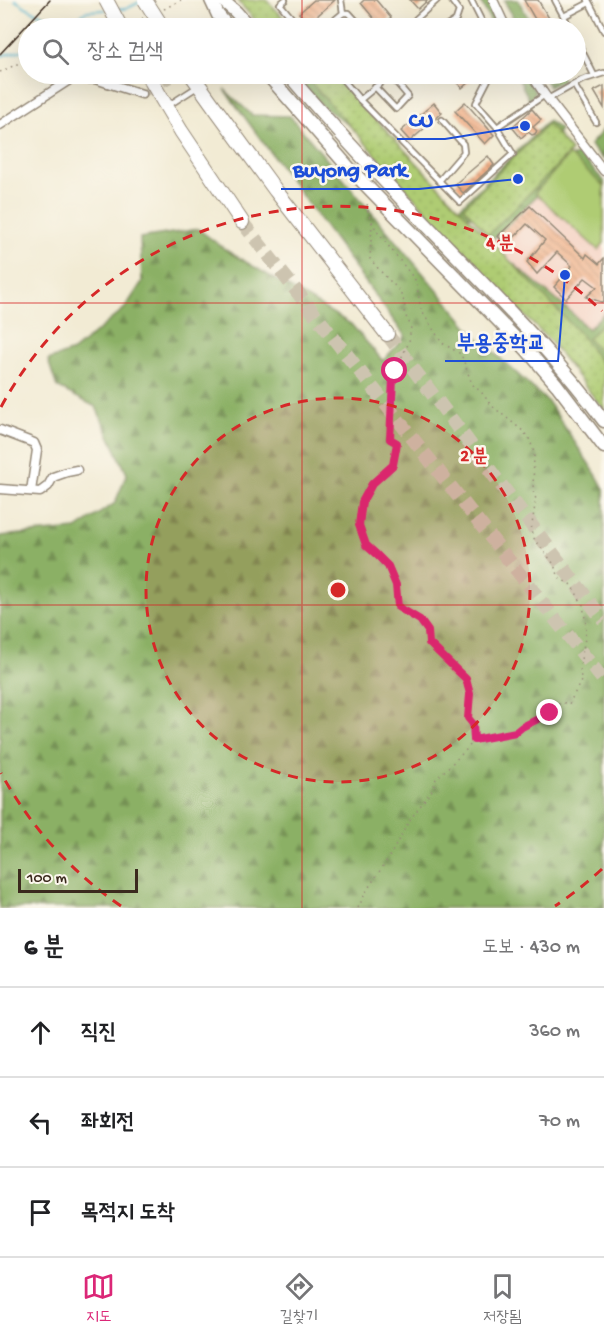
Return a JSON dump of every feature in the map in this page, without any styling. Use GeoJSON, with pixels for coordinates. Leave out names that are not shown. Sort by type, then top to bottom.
{"type":"FeatureCollection","features":[{"type":"Feature","properties":{"kind":"highway"},"geometry":{"type":"LineString","coordinates":[[106,0],[116,18]]}},
{"type":"Feature","properties":{"kind":"highway"},"geometry":{"type":"LineString","coordinates":[[145,0],[157,18]]}},
{"type":"Feature","properties":{"kind":"highway"},"geometry":{"type":"LineString","coordinates":[[153,84],[181,131],[242,222]]}},
{"type":"Feature","properties":{"kind":"highway"},"geometry":{"type":"LineString","coordinates":[[199,84],[276,191],[387,334]]}},
{"type":"Feature","properties":{"kind":"main road"},"geometry":{"type":"LineString","coordinates":[[211,0],[221,18]]}},
{"type":"Feature","properties":{"kind":"main road"},"geometry":{"type":"LineString","coordinates":[[222,0],[241,18]]}},
{"type":"Feature","properties":{"kind":"main road"},"geometry":{"type":"LineString","coordinates":[[230,0],[236,12]]}},
{"type":"Feature","properties":{"kind":"main road"},"geometry":{"type":"LineString","coordinates":[[276,84],[350,169],[527,350],[604,447]]}},
{"type":"Feature","properties":{"kind":"main road"},"geometry":{"type":"LineString","coordinates":[[297,84],[365,162],[535,337],[604,421]]}},
{"type":"Feature","properties":{"kind":"street"},"geometry":{"type":"LineString","coordinates":[[493,0],[501,18]]}},
{"type":"Feature","properties":{"kind":"street"},"geometry":{"type":"LineString","coordinates":[[0,124],[63,84]]}},
{"type":"Feature","properties":{"kind":"street"},"geometry":{"type":"LineString","coordinates":[[111,84],[142,94]]}},
{"type":"Feature","properties":{"kind":"street"},"geometry":{"type":"LineString","coordinates":[[538,84],[604,171]]}},
{"type":"Feature","properties":{"kind":"street"},"geometry":{"type":"LineString","coordinates":[[0,430],[34,443],[37,450],[31,491]]}},
{"type":"Feature","properties":{"kind":"street"},"geometry":{"type":"LineString","coordinates":[[0,489],[40,492],[48,486],[53,477],[77,470]]}},
{"type":"Feature","properties":{"kind":"lane"},"geometry":{"type":"LineString","coordinates":[[285,0],[280,4],[292,18]]}},
{"type":"Feature","properties":{"kind":"lane"},"geometry":{"type":"LineString","coordinates":[[342,0],[343,13]]}},
{"type":"Feature","properties":{"kind":"lane"},"geometry":{"type":"LineString","coordinates":[[417,18],[437,0]]}},
{"type":"Feature","properties":{"kind":"lane"},"geometry":{"type":"LineString","coordinates":[[451,0],[459,11],[457,18]]}},
{"type":"Feature","properties":{"kind":"lane"},"geometry":{"type":"LineString","coordinates":[[471,0],[480,18]]}},
{"type":"Feature","properties":{"kind":"lane"},"geometry":{"type":"LineString","coordinates":[[555,0],[564,16],[588,1],[604,31]]}},
{"type":"Feature","properties":{"kind":"lane"},"geometry":{"type":"LineString","coordinates":[[337,18],[343,13],[353,18]]}},
{"type":"Feature","properties":{"kind":"lane"},"geometry":{"type":"LineString","coordinates":[[586,59],[594,75]]}},
{"type":"Feature","properties":{"kind":"lane"},"geometry":{"type":"LineString","coordinates":[[586,79],[604,73]]}},
{"type":"Feature","properties":{"kind":"lane"},"geometry":{"type":"LineString","coordinates":[[166,106],[190,84]]}},
{"type":"Feature","properties":{"kind":"lane"},"geometry":{"type":"LineString","coordinates":[[346,84],[460,202],[513,154],[497,127],[477,103],[486,84]]}},
{"type":"Feature","properties":{"kind":"lane"},"geometry":{"type":"LineString","coordinates":[[360,100],[379,84]]}},
{"type":"Feature","properties":{"kind":"lane"},"geometry":{"type":"LineString","coordinates":[[375,87],[396,109],[408,96],[398,84]]}},
{"type":"Feature","properties":{"kind":"lane"},"geometry":{"type":"LineString","coordinates":[[497,127],[546,97],[574,85],[596,122]]}},
{"type":"Feature","properties":{"kind":"lane"},"geometry":{"type":"LineString","coordinates":[[439,181],[464,152],[463,144],[442,120]]}},
{"type":"Feature","properties":{"kind":"path"},"geometry":{"type":"LineString","coordinates":[[0,72],[18,64]]}},
{"type":"Feature","properties":{"kind":"path"},"geometry":{"type":"LineString","coordinates":[[360,908],[360,903],[375,876],[391,854],[409,821],[432,790],[436,779],[474,740],[516,732],[550,713],[561,702],[568,704],[581,681],[580,665],[586,633],[584,610],[580,598],[570,585],[560,579],[553,563],[531,531],[536,498],[533,491],[534,453],[530,440],[523,431],[492,406],[472,384],[461,354],[442,343],[421,310],[416,280],[376,230],[368,213],[367,202],[379,199]]}},
{"type":"Feature","properties":{"kind":"path"},"geometry":{"type":"LineString","coordinates":[[372,221],[370,260],[399,290],[405,304],[404,313],[411,326],[409,342],[393,379],[390,439],[397,443],[393,465],[372,484],[362,502],[359,525],[366,545],[388,566],[396,585],[398,607],[420,620],[428,631],[429,643],[466,679],[470,694],[468,718],[473,724],[474,740]]}},
{"type":"Feature","properties":{"kind":"shaded area"},"geometry":{"type":"Polygon","coordinates":[[[569,155],[604,186],[604,313],[585,336],[489,237],[535,193],[569,155]]]}},
{"type":"Feature","properties":{"kind":"green space"},"geometry":{"type":"Polygon","coordinates":[[[237,0],[267,0],[284,18],[253,18],[237,0]]]}},
{"type":"Feature","properties":{"kind":"green space"},"geometry":{"type":"Polygon","coordinates":[[[480,0],[489,0],[498,18],[489,18],[480,0]]]}},
{"type":"Feature","properties":{"kind":"green space"},"geometry":{"type":"Polygon","coordinates":[[[504,0],[518,0],[528,18],[514,18],[504,0]]]}},
{"type":"Feature","properties":{"kind":"green space"},"geometry":{"type":"Polygon","coordinates":[[[303,84],[343,84],[456,211],[548,121],[560,129],[550,147],[466,220],[484,238],[558,161],[579,154],[604,181],[604,198],[571,162],[489,243],[588,329],[604,313],[604,400],[383,149],[323,107],[303,84]]]}},
{"type":"Feature","properties":{"kind":"green space"},"geometry":{"type":"Polygon","coordinates":[[[312,84],[342,84],[581,335],[604,367],[604,410],[550,341],[489,280],[312,84]]]}},
{"type":"Feature","properties":{"kind":"green space"},"geometry":{"type":"Polygon","coordinates":[[[521,84],[531,84],[535,92],[530,101],[521,84]]]}},
{"type":"Feature","properties":{"kind":"green space"},"geometry":{"type":"Polygon","coordinates":[[[224,89],[252,115],[290,116],[476,336],[549,403],[604,489],[604,908],[0,908],[0,536],[76,529],[115,503],[127,474],[96,407],[57,387],[48,360],[73,351],[125,308],[142,282],[140,238],[198,229],[229,252],[351,324],[383,361],[405,336],[224,89]]]}},
{"type":"Feature","properties":{"kind":"green space"},"geometry":{"type":"Polygon","coordinates":[[[548,124],[571,151],[488,235],[464,207],[548,124]]]}},
{"type":"Feature","properties":{"kind":"green space"},"geometry":{"type":"Polygon","coordinates":[[[604,129],[604,160],[590,145],[604,129]]]}},
{"type":"Feature","properties":{"kind":"green space"},"geometry":{"type":"Polygon","coordinates":[[[569,155],[604,186],[604,243],[598,250],[535,193],[569,155]]]}},
{"type":"Feature","properties":{"kind":"green space"},"geometry":{"type":"Polygon","coordinates":[[[604,321],[604,356],[588,339],[604,321]]]}},
{"type":"Feature","properties":{"kind":"building"},"geometry":{"type":"Polygon","coordinates":[[[314,0],[335,0],[315,18],[303,18],[299,13],[314,0]]]}},
{"type":"Feature","properties":{"kind":"building"},"geometry":{"type":"Polygon","coordinates":[[[364,0],[376,0],[391,18],[374,18],[361,3],[364,0]]]}},
{"type":"Feature","properties":{"kind":"building"},"geometry":{"type":"Polygon","coordinates":[[[410,0],[428,0],[418,9],[410,0]]]}},
{"type":"Feature","properties":{"kind":"building"},"geometry":{"type":"Polygon","coordinates":[[[524,0],[538,0],[549,18],[534,18],[524,0]]]}},
{"type":"Feature","properties":{"kind":"building"},"geometry":{"type":"Polygon","coordinates":[[[604,86],[604,108],[594,91],[604,86]]]}},
{"type":"Feature","properties":{"kind":"building"},"geometry":{"type":"Polygon","coordinates":[[[465,102],[494,135],[485,144],[455,111],[465,102]]]}},
{"type":"Feature","properties":{"kind":"building"},"geometry":{"type":"Polygon","coordinates":[[[434,103],[442,113],[410,141],[401,131],[434,103]]]}},
{"type":"Feature","properties":{"kind":"building"},"geometry":{"type":"Polygon","coordinates":[[[532,109],[541,120],[533,127],[537,131],[532,135],[528,132],[521,138],[512,127],[532,109]]]}},
{"type":"Feature","properties":{"kind":"building"},"geometry":{"type":"Polygon","coordinates":[[[488,156],[494,165],[463,193],[455,184],[488,156]]]}},
{"type":"Feature","properties":{"kind":"building"},"geometry":{"type":"Polygon","coordinates":[[[530,206],[585,258],[587,254],[599,264],[604,258],[604,303],[586,297],[597,287],[585,278],[566,299],[554,287],[572,266],[557,252],[537,274],[527,262],[545,240],[527,224],[506,246],[498,236],[530,206]]]}},
{"type":"Feature","properties":{"kind":"waterway"},"geometry":{"type":"LineString","coordinates":[[15,0],[29,9],[53,18]]}},
{"type":"Feature","properties":{"kind":"waterway"},"geometry":{"type":"LineString","coordinates":[[117,9],[126,9],[140,2]]}},
{"type":"Feature","properties":{"kind":"waterway"},"geometry":{"type":"LineString","coordinates":[[77,18],[87,11],[105,10]]}},
{"type":"Feature","properties":{"kind":"waterway"},"geometry":{"type":"LineString","coordinates":[[0,56],[18,52]]}},
{"type":"Feature","properties":{"kind":"tunnel"},"geometry":{"type":"LineString","coordinates":[[142,94],[161,84]]}},
{"type":"Feature","properties":{"kind":"tunnel"},"geometry":{"type":"LineString","coordinates":[[242,222],[604,681]]}},
{"type":"Feature","properties":{"kind":"tunnel"},"geometry":{"type":"LineString","coordinates":[[387,334],[604,621]]}},
{"type":"Feature","properties":{"kind":"tram line"},"geometry":{"type":"LineString","coordinates":[[33,18],[50,0]]}},
{"type":"Feature","properties":{"kind":"tram line"},"geometry":{"type":"LineString","coordinates":[[0,54],[18,35]]}},
{"type":"Feature","properties":{"kind":"place","name":"CU"},"geometry":{"type":"Point","coordinates":[525,126]}},
{"type":"Feature","properties":{"kind":"place","name":"Buyong Park"},"geometry":{"type":"Point","coordinates":[518,179]}},
{"type":"Feature","properties":{"kind":"place","name":"부용중학교"},"geometry":{"type":"Point","coordinates":[565,275]}},
{"type":"Feature","properties":{"kind":"route"},"geometry":{"type":"LineString","coordinates":[[395,371],[390,439],[397,443],[393,465],[372,484],[362,502],[359,525],[366,545],[388,566],[396,585],[398,607],[420,620],[428,631],[429,643],[466,679],[470,694],[468,718],[473,724],[474,740],[516,732],[550,713]]}}]}
